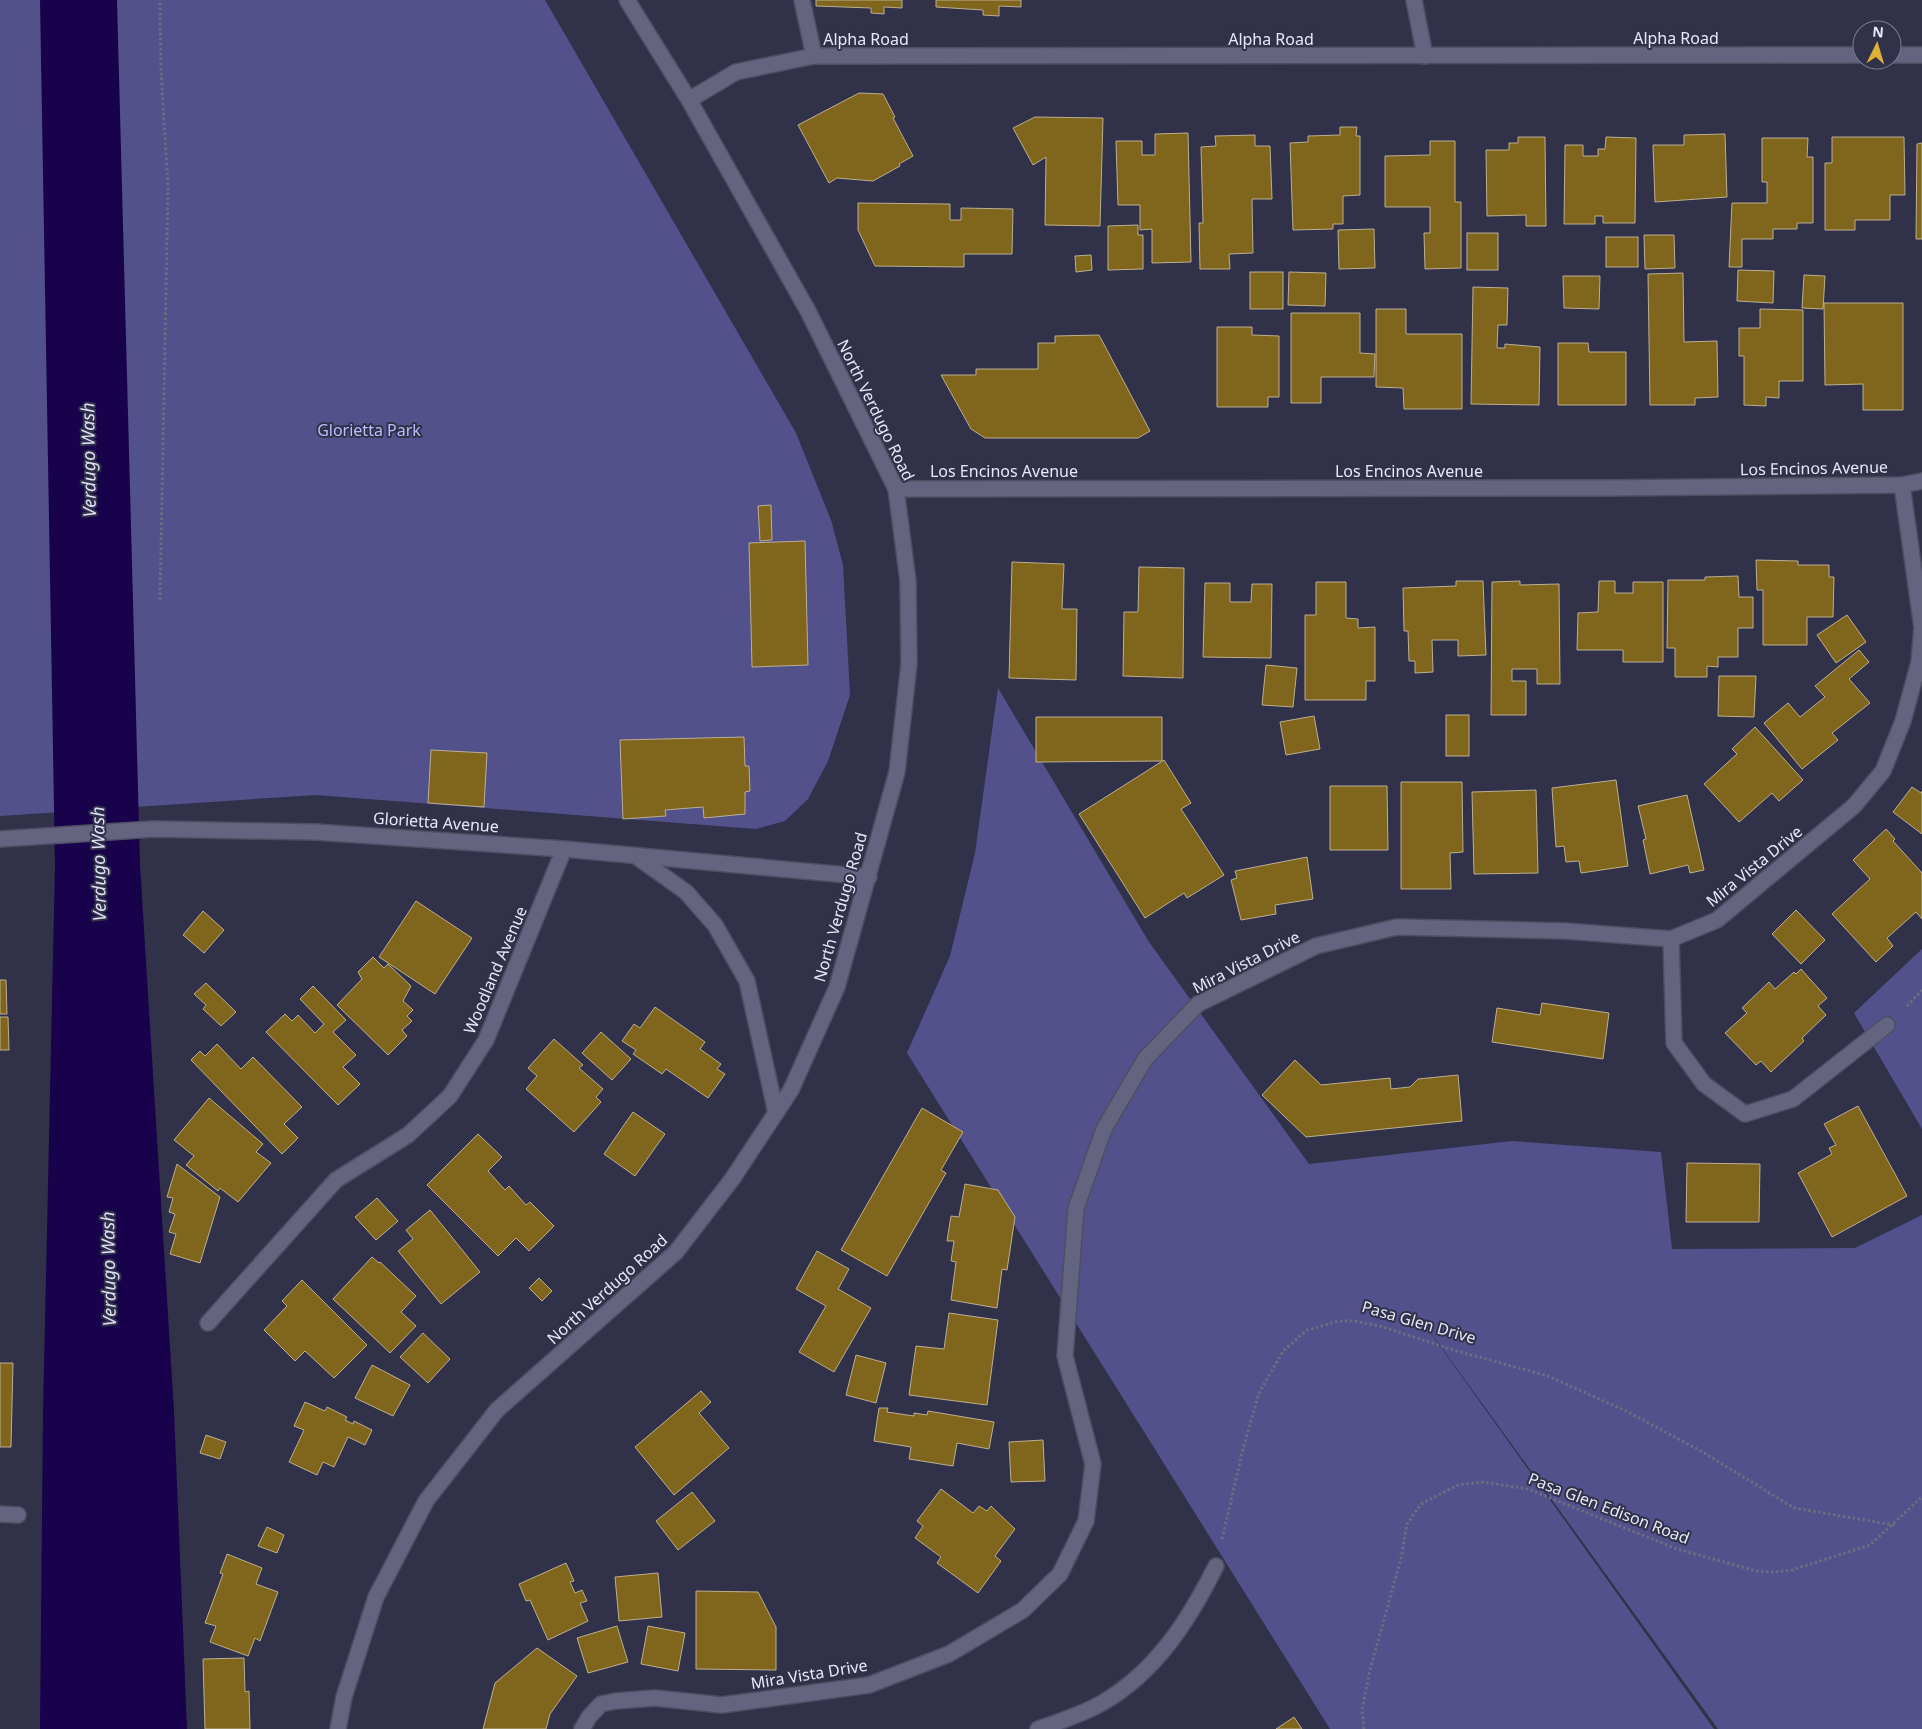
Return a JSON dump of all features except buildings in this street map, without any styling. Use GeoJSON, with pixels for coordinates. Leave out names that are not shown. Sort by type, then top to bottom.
{"type":"FeatureCollection","features":[{"type":"Feature","properties":{"kind":"street","name":"North Verdugo Road"},"geometry":{"type":"LineString","coordinates":[[338,1729],[344,1697],[376,1597],[426,1501],[498,1410],[676,1252],[733,1178],[791,1090],[837,987],[897,772],[909,664],[908,581],[896,489],[808,311],[689,100],[627,0]]}},
{"type":"Feature","properties":{"kind":"street"},"geometry":{"type":"LineString","coordinates":[[802,0],[814,56]]}},
{"type":"Feature","properties":{"kind":"street"},"geometry":{"type":"LineString","coordinates":[[1414,0],[1425,56]]}},
{"type":"Feature","properties":{"kind":"street","name":"Alpha Road"},"geometry":{"type":"LineString","coordinates":[[689,100],[736,72],[814,56],[1852,55]]}},
{"type":"Feature","properties":{"kind":"street"},"geometry":{"type":"LineString","coordinates":[[1902,55],[1922,55]]}},
{"type":"Feature","properties":{"kind":"street","name":"Los Encinos Avenue"},"geometry":{"type":"LineString","coordinates":[[896,489],[1605,488],[1902,485],[1922,481]]}},
{"type":"Feature","properties":{"kind":"street","name":"Mira Vista Drive"},"geometry":{"type":"LineString","coordinates":[[582,1729],[589,1717],[601,1704],[616,1701],[654,1698],[722,1705],[869,1685],[949,1654],[1023,1610],[1060,1574],[1086,1521],[1093,1464],[1065,1356],[1076,1208],[1104,1129],[1146,1059],[1198,1004],[1316,946],[1397,927],[1565,931],[1671,939],[1717,920],[1854,806],[1883,771],[1903,721],[1910,696],[1919,662],[1922,628],[1902,485]]}},
{"type":"Feature","properties":{"kind":"street","name":"Glorietta Avenue"},"geometry":{"type":"LineString","coordinates":[[0,839],[154,829],[315,832],[564,849],[783,867],[869,877]]}},
{"type":"Feature","properties":{"kind":"street","name":"Woodland Avenue"},"geometry":{"type":"LineString","coordinates":[[208,1323],[336,1180],[408,1135],[450,1096],[486,1040],[564,849]]}},
{"type":"Feature","properties":{"kind":"street"},"geometry":{"type":"LineString","coordinates":[[636,856],[686,892],[715,925],[747,981],[776,1113]]}},
{"type":"Feature","properties":{"kind":"street"},"geometry":{"type":"LineString","coordinates":[[1671,939],[1674,1043],[1704,1084],[1745,1114],[1793,1099],[1887,1025]]}},
{"type":"Feature","properties":{"kind":"street"},"geometry":{"type":"LineString","coordinates":[[0,1514],[18,1515]]}},
{"type":"Feature","properties":{"kind":"street"},"geometry":{"type":"LineString","coordinates":[[1038,1729],[1102,1703],[1134,1680],[1168,1646],[1187,1620],[1216,1566]]}},
{"type":"Feature","properties":{"kind":"path"},"geometry":{"type":"LineString","coordinates":[[160,0],[161,70],[168,188],[160,600]]}},
{"type":"Feature","properties":{"kind":"path","name":"Pasa Glen Drive"},"geometry":{"type":"LineString","coordinates":[[1216,1566],[1243,1449],[1260,1393],[1283,1351],[1307,1330],[1346,1321],[1380,1326],[1452,1350],[1548,1376],[1624,1410],[1658,1428],[1794,1508],[1894,1525]]}},
{"type":"Feature","properties":{"kind":"path","name":"Pasa Glen Edison Road"},"geometry":{"type":"LineString","coordinates":[[1364,1729],[1362,1710],[1370,1670],[1401,1558],[1407,1524],[1421,1504],[1458,1485],[1482,1482],[1528,1489],[1676,1549],[1756,1571],[1792,1570],[1830,1560],[1870,1545],[1894,1525]]}},
{"type":"Feature","properties":{"kind":"path"},"geometry":{"type":"LineString","coordinates":[[1894,1525],[1922,1497]]}},
{"type":"Feature","properties":{"kind":"green space","name":"Glorietta Park"},"geometry":{"type":"Polygon","coordinates":[[[0,0],[545,0],[796,433],[831,520],[843,565],[850,695],[828,761],[808,799],[785,821],[756,829],[316,795],[0,816],[0,0]]]}},
{"type":"Feature","properties":{"kind":"green space"},"geometry":{"type":"Polygon","coordinates":[[[998,688],[1149,942],[1309,1164],[1512,1141],[1661,1152],[1672,1249],[1855,1248],[1922,1215],[1922,1729],[1718,1729],[1397,1286],[1714,1729],[1330,1729],[907,1053],[950,956],[975,853],[998,688]]]}},
{"type":"Feature","properties":{"kind":"green space"},"geometry":{"type":"Polygon","coordinates":[[[1922,949],[1922,1129],[1854,1013],[1922,949]]]}},
{"type":"Feature","properties":{"kind":"water","name":"Verdugo Wash"},"geometry":{"type":"Polygon","coordinates":[[[40,0],[117,0],[140,865],[174,1411],[187,1729],[40,1729],[43,1413],[55,865],[40,0]]]}}]}
